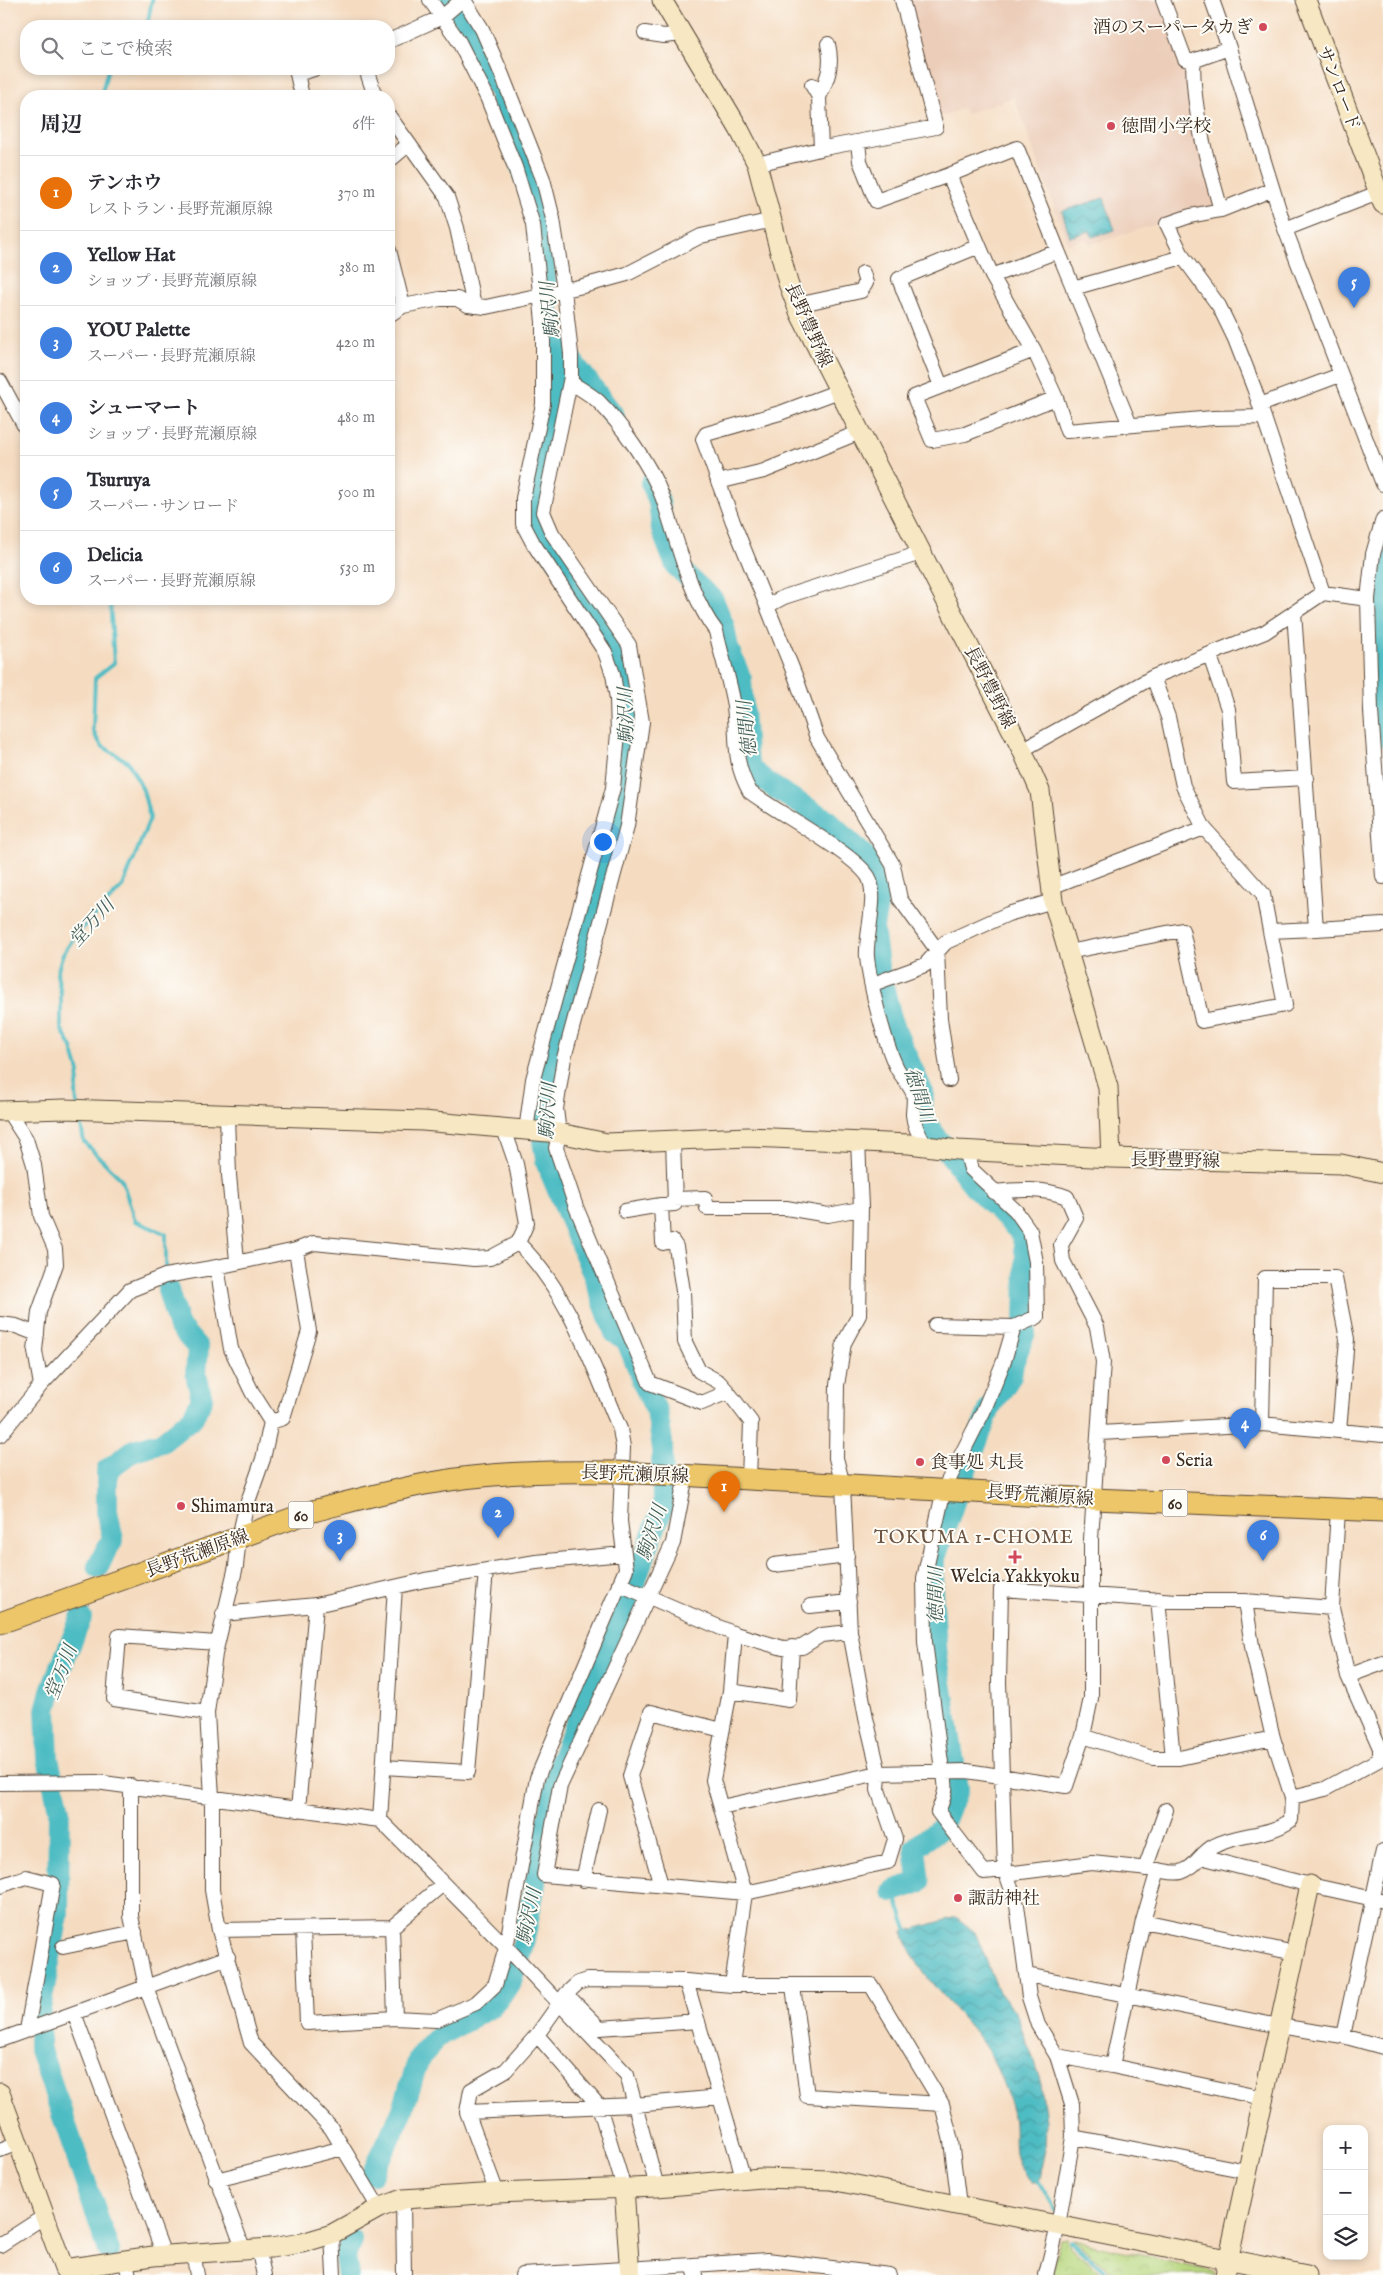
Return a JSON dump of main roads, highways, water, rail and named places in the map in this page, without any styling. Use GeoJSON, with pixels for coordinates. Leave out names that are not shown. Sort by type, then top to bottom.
{"type":"FeatureCollection","features":[{"type":"Feature","properties":{"kind":"main road","name":"長野荒瀬原線"},"geometry":{"type":"LineString","coordinates":[[0,1623],[312,1511],[431,1483],[504,1474],[557,1471],[616,1472],[1094,1499],[1383,1512]]}},
{"type":"Feature","properties":{"kind":"water"},"geometry":{"type":"Polygon","coordinates":[[[1104,198],[1115,230],[1092,237],[1090,231],[1070,237],[1062,211],[1104,198]]]}},
{"type":"Feature","properties":{"kind":"water"},"geometry":{"type":"Polygon","coordinates":[[[956,1917],[975,1932],[999,1992],[1014,2010],[1033,2058],[1041,2084],[1046,2121],[1045,2150],[1038,2182],[1032,2182],[1023,2172],[1015,2155],[1011,2107],[993,2060],[983,2043],[920,1967],[910,1950],[903,1932],[956,1917]]]}},
{"type":"Feature","properties":{"kind":"waterway","name":"堂万川"},"geometry":{"type":"LineString","coordinates":[[148,20],[152,0]]}},
{"type":"Feature","properties":{"kind":"waterway","name":"駒沢川"},"geometry":{"type":"LineString","coordinates":[[372,2174],[402,2112],[419,2058],[440,2035],[489,2008],[510,1985],[523,1944],[560,1761],[623,1614],[663,1506],[662,1442],[657,1412],[642,1381],[626,1339],[615,1333],[594,1276],[547,1164],[543,1141],[550,1058],[570,995],[580,947],[624,791],[628,749],[628,708],[622,659],[588,600],[542,539],[532,500],[545,457],[554,362],[540,225],[499,92],[463,17],[449,0]]}},
{"type":"Feature","properties":{"kind":"waterway","name":"堂万川"},"geometry":{"type":"LineString","coordinates":[[103,90],[106,75]]}},
{"type":"Feature","properties":{"kind":"waterway","name":"徳間川"},"geometry":{"type":"LineString","coordinates":[[559,344],[614,416]]}},
{"type":"Feature","properties":{"kind":"waterway","name":"徳間川"},"geometry":{"type":"LineString","coordinates":[[651,483],[659,501],[662,530],[676,566],[713,600],[724,627],[728,648],[741,679],[746,754],[750,769],[776,789],[827,820],[866,857],[879,895],[873,927],[878,966],[893,1026],[923,1093],[922,1112],[928,1126],[975,1187],[1022,1234],[1026,1255],[1025,1332],[1013,1363],[1011,1376],[990,1408],[957,1493],[935,1558],[932,1591],[937,1658],[958,1788],[942,1827],[915,1848],[919,1882],[893,1891]]}},
{"type":"Feature","properties":{"kind":"waterway"},"geometry":{"type":"LineString","coordinates":[[1383,551],[1376,619],[1383,736]]}},
{"type":"Feature","properties":{"kind":"waterway","name":"堂万川"},"geometry":{"type":"LineString","coordinates":[[77,1104],[76,1094],[79,1072],[72,1048],[61,1028],[61,994],[57,974],[62,956],[75,936],[123,886],[150,818],[143,790],[128,762],[102,746],[93,729],[95,678],[114,663],[110,605]]}},
{"type":"Feature","properties":{"kind":"waterway","name":"堂万川"},"geometry":{"type":"LineString","coordinates":[[79,1116],[84,1142],[122,1180],[135,1221],[166,1234],[166,1268]]}},
{"type":"Feature","properties":{"kind":"waterway","name":"堂万川"},"geometry":{"type":"LineString","coordinates":[[98,1567],[113,1540],[107,1511],[107,1470],[134,1450],[162,1442],[193,1417],[202,1399],[196,1374],[198,1348],[178,1325],[168,1290]]}},
{"type":"Feature","properties":{"kind":"waterway"},"geometry":{"type":"LineString","coordinates":[[81,1618],[51,1691],[46,1710],[48,1758],[59,1810],[58,1915],[40,2009],[39,2047],[109,2251]]}},
{"type":"Feature","properties":{"kind":"waterway"},"geometry":{"type":"LineString","coordinates":[[893,1891],[909,1934]]}},
{"type":"Feature","properties":{"kind":"waterway"},"geometry":{"type":"LineString","coordinates":[[1038,2182],[1056,2211]]}},
{"type":"Feature","properties":{"kind":"waterway","name":"駒沢川"},"geometry":{"type":"LineString","coordinates":[[348,2275],[345,2257],[351,2240]]}},
{"type":"Feature","properties":{"kind":"waterway"},"geometry":{"type":"LineString","coordinates":[[1072,2242],[1109,2275]]}},
{"type":"Feature","properties":{"kind":"place","name":"酒のスーパータカぎ"},"geometry":{"type":"Point","coordinates":[1263,27]}},
{"type":"Feature","properties":{"kind":"place","name":"徳間小学校"},"geometry":{"type":"Point","coordinates":[1111,126]}},
{"type":"Feature","properties":{"kind":"place","name":"Tsuruya"},"geometry":{"type":"Point","coordinates":[1354,308]}},
{"type":"Feature","properties":{"kind":"place","name":"シューマート"},"geometry":{"type":"Point","coordinates":[1245,1449]}},
{"type":"Feature","properties":{"kind":"place","name":"Seria"},"geometry":{"type":"Point","coordinates":[1166,1460]}},
{"type":"Feature","properties":{"kind":"place","name":"食事処 丸長"},"geometry":{"type":"Point","coordinates":[920,1462]}},
{"type":"Feature","properties":{"kind":"place","name":"Shimamura"},"geometry":{"type":"Point","coordinates":[181,1506]}},
{"type":"Feature","properties":{"kind":"place","name":"テンホウ"},"geometry":{"type":"Point","coordinates":[724,1512]}},
{"type":"Feature","properties":{"kind":"place","name":"Yellow Hat"},"geometry":{"type":"Point","coordinates":[498,1538]}},
{"type":"Feature","properties":{"kind":"place","name":"Welcia Yakkyoku"},"geometry":{"type":"Point","coordinates":[1015,1557]}},
{"type":"Feature","properties":{"kind":"place","name":"YOU Palette"},"geometry":{"type":"Point","coordinates":[340,1561]}},
{"type":"Feature","properties":{"kind":"place","name":"Delicia"},"geometry":{"type":"Point","coordinates":[1263,1561]}},
{"type":"Feature","properties":{"kind":"place","name":"諏訪神社"},"geometry":{"type":"Point","coordinates":[958,1898]}},
{"type":"Feature","properties":{"kind":"district","name":"TOKUMA 1-CHOME"},"geometry":{"type":"Point","coordinates":[974,1536]}}]}
